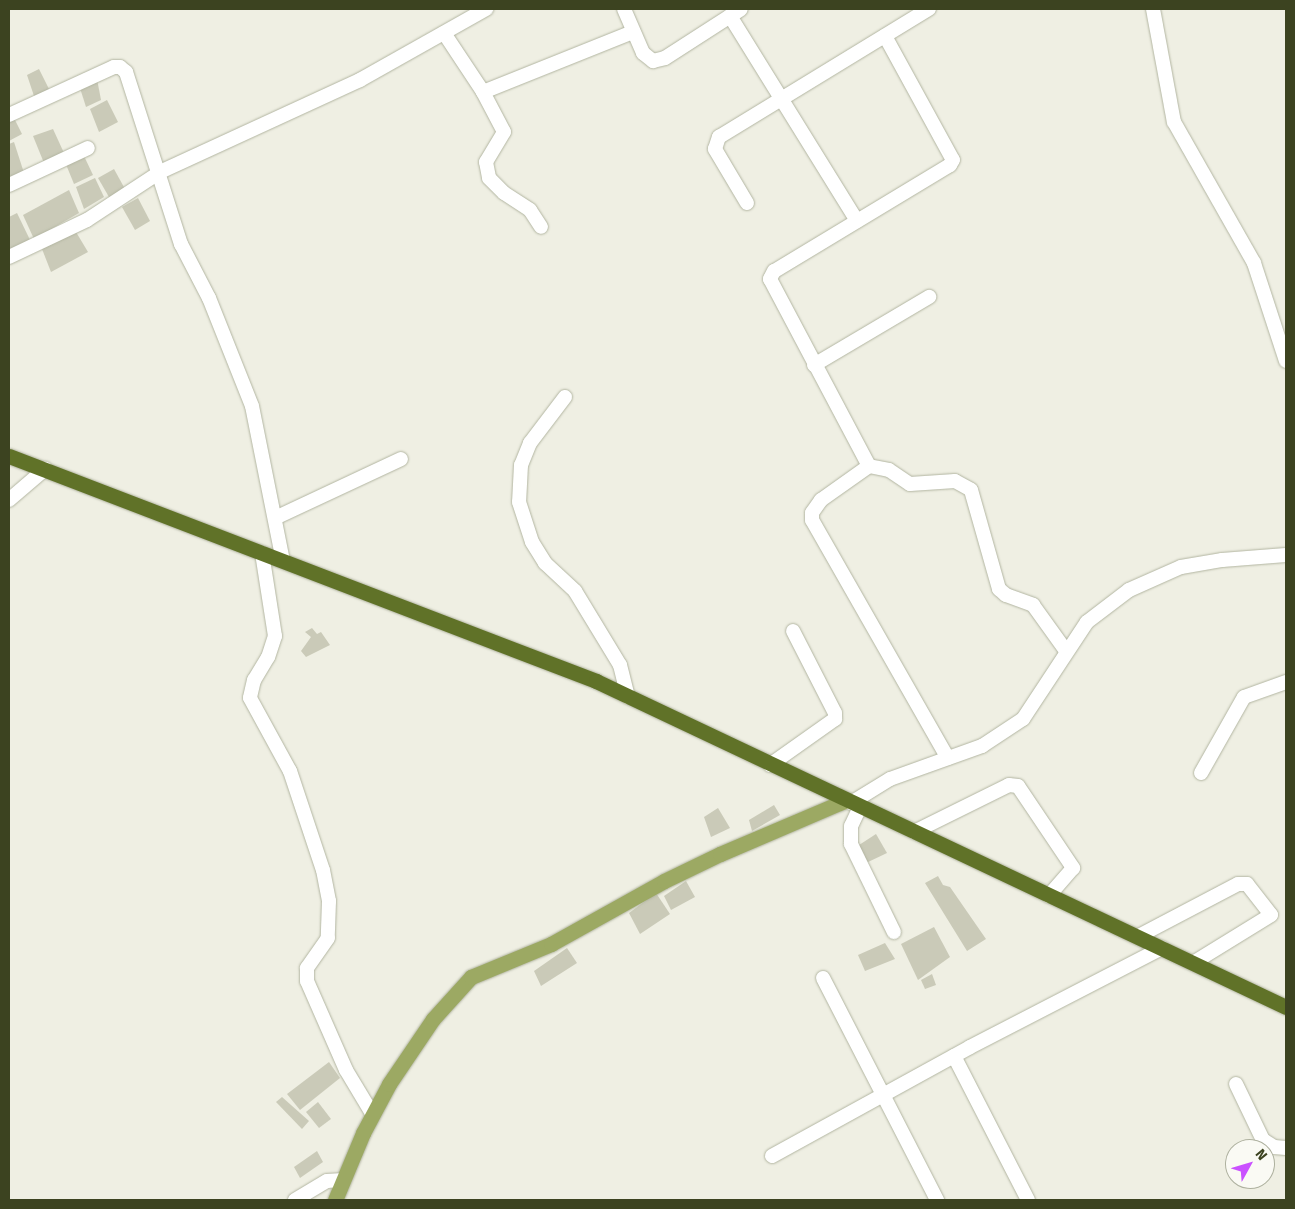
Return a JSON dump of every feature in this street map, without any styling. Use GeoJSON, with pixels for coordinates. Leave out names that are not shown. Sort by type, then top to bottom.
{"type":"FeatureCollection","features":[{"type":"Feature","properties":{"kind":"highway"},"geometry":{"type":"LineString","coordinates":[[9,456],[596,681],[852,804],[1286,1007]]}},
{"type":"Feature","properties":{"kind":"main road"},"geometry":{"type":"LineString","coordinates":[[335,1200],[372,1116],[433,1019],[472,977],[551,944],[664,881],[720,854],[852,804]]}},
{"type":"Feature","properties":{"kind":"street"},"geometry":{"type":"LineString","coordinates":[[9,257],[92,217],[160,172],[360,80],[486,9]]}},
{"type":"Feature","properties":{"kind":"street"},"geometry":{"type":"LineString","coordinates":[[624,9],[633,32],[648,58],[659,60],[735,12],[781,99],[858,221]]}},
{"type":"Feature","properties":{"kind":"street"},"geometry":{"type":"LineString","coordinates":[[747,203],[715,149],[715,143],[781,99],[929,9]]}},
{"type":"Feature","properties":{"kind":"street"},"geometry":{"type":"LineString","coordinates":[[1153,9],[1174,122],[1254,263],[1286,361]]}},
{"type":"Feature","properties":{"kind":"street"},"geometry":{"type":"LineString","coordinates":[[483,92],[633,32]]}},
{"type":"Feature","properties":{"kind":"street"},"geometry":{"type":"LineString","coordinates":[[444,33],[483,92],[504,132],[486,162],[489,178],[504,193],[530,210],[541,227]]}},
{"type":"Feature","properties":{"kind":"street"},"geometry":{"type":"LineString","coordinates":[[869,466],[770,279],[774,271],[950,165],[953,160],[885,36]]}},
{"type":"Feature","properties":{"kind":"street"},"geometry":{"type":"LineString","coordinates":[[9,116],[114,67],[120,67],[126,72],[160,172],[181,244],[209,298],[256,418],[283,561]]}},
{"type":"Feature","properties":{"kind":"street"},"geometry":{"type":"LineString","coordinates":[[9,184],[88,148]]}},
{"type":"Feature","properties":{"kind":"street"},"geometry":{"type":"LineString","coordinates":[[814,365],[929,298]]}},
{"type":"Feature","properties":{"kind":"street"},"geometry":{"type":"LineString","coordinates":[[565,397],[530,443],[521,465],[519,502],[532,542],[545,563],[575,591],[620,665],[628,697]]}},
{"type":"Feature","properties":{"kind":"street"},"geometry":{"type":"LineString","coordinates":[[275,518],[401,459]]}},
{"type":"Feature","properties":{"kind":"street"},"geometry":{"type":"LineString","coordinates":[[948,758],[812,520],[812,513],[822,500],[869,466],[889,470],[910,484],[955,481],[971,490],[999,589],[1006,595],[1033,605],[1066,651]]}},
{"type":"Feature","properties":{"kind":"street"},"geometry":{"type":"LineString","coordinates":[[9,500],[45,469]]}},
{"type":"Feature","properties":{"kind":"street"},"geometry":{"type":"LineString","coordinates":[[262,552],[275,636],[268,657],[254,680],[250,698],[290,771],[328,893],[328,938],[307,968],[307,981],[346,1070],[372,1116]]}},
{"type":"Feature","properties":{"kind":"street"},"geometry":{"type":"LineString","coordinates":[[894,932],[851,844],[852,804],[890,779],[982,746],[1024,719],[1066,651],[1095,615],[1129,590],[1161,574],[1214,561],[1286,555]]}},
{"type":"Feature","properties":{"kind":"street"},"geometry":{"type":"LineString","coordinates":[[770,765],[835,719],[835,713],[792,631]]}},
{"type":"Feature","properties":{"kind":"street"},"geometry":{"type":"LineString","coordinates":[[1201,773],[1244,697],[1286,682]]}},
{"type":"Feature","properties":{"kind":"street"},"geometry":{"type":"LineString","coordinates":[[914,832],[1009,785],[1018,786],[1073,868],[1049,896]]}},
{"type":"Feature","properties":{"kind":"street"},"geometry":{"type":"LineString","coordinates":[[1137,937],[1238,884],[1248,884],[1270,910],[1268,918],[1193,963]]}},
{"type":"Feature","properties":{"kind":"street"},"geometry":{"type":"LineString","coordinates":[[772,1156],[954,1056],[1162,948]]}},
{"type":"Feature","properties":{"kind":"street"},"geometry":{"type":"LineString","coordinates":[[823,978],[936,1200]]}},
{"type":"Feature","properties":{"kind":"street"},"geometry":{"type":"LineString","coordinates":[[954,1056],[1028,1200]]}},
{"type":"Feature","properties":{"kind":"street"},"geometry":{"type":"LineString","coordinates":[[1236,1084],[1263,1140],[1274,1147],[1286,1148]]}},
{"type":"Feature","properties":{"kind":"street"},"geometry":{"type":"LineString","coordinates":[[295,1200],[327,1181],[343,1180]]}},
{"type":"Feature","properties":{"kind":"building"},"geometry":{"type":"Polygon","coordinates":[[[39,69],[50,91],[35,99],[27,75],[39,69]]]}},
{"type":"Feature","properties":{"kind":"building"},"geometry":{"type":"Polygon","coordinates":[[[97,79],[101,100],[86,107],[80,88],[97,79]]]}},
{"type":"Feature","properties":{"kind":"building"},"geometry":{"type":"Polygon","coordinates":[[[107,100],[118,122],[99,132],[90,109],[107,100]]]}},
{"type":"Feature","properties":{"kind":"building"},"geometry":{"type":"Polygon","coordinates":[[[13,116],[22,134],[9,141],[9,119],[13,116]]]}},
{"type":"Feature","properties":{"kind":"building"},"geometry":{"type":"Polygon","coordinates":[[[53,129],[64,153],[44,163],[33,136],[53,129]]]}},
{"type":"Feature","properties":{"kind":"building"},"geometry":{"type":"Polygon","coordinates":[[[14,142],[25,176],[9,184],[9,144],[14,142]]]}},
{"type":"Feature","properties":{"kind":"building"},"geometry":{"type":"Polygon","coordinates":[[[84,156],[93,175],[74,184],[65,162],[84,156]]]}},
{"type":"Feature","properties":{"kind":"building"},"geometry":{"type":"Polygon","coordinates":[[[114,169],[125,189],[109,197],[98,178],[114,169]]]}},
{"type":"Feature","properties":{"kind":"building"},"geometry":{"type":"Polygon","coordinates":[[[95,178],[104,197],[84,209],[76,187],[95,178]]]}},
{"type":"Feature","properties":{"kind":"building"},"geometry":{"type":"Polygon","coordinates":[[[69,190],[79,213],[34,239],[23,215],[69,190]]]}},
{"type":"Feature","properties":{"kind":"building"},"geometry":{"type":"Polygon","coordinates":[[[138,198],[150,221],[135,230],[122,207],[138,198]]]}},
{"type":"Feature","properties":{"kind":"building"},"geometry":{"type":"Polygon","coordinates":[[[17,213],[31,242],[9,253],[9,217],[17,213]]]}},
{"type":"Feature","properties":{"kind":"building"},"geometry":{"type":"Polygon","coordinates":[[[76,232],[88,252],[51,272],[42,249],[76,232]]]}},
{"type":"Feature","properties":{"kind":"building"},"geometry":{"type":"Polygon","coordinates":[[[312,628],[317,634],[321,632],[330,645],[306,657],[301,651],[311,637],[305,632],[312,628]]]}},
{"type":"Feature","properties":{"kind":"building"},"geometry":{"type":"Polygon","coordinates":[[[774,805],[780,815],[752,831],[749,820],[774,805]]]}},
{"type":"Feature","properties":{"kind":"building"},"geometry":{"type":"Polygon","coordinates":[[[718,808],[730,828],[711,837],[704,817],[718,808]]]}},
{"type":"Feature","properties":{"kind":"building"},"geometry":{"type":"Polygon","coordinates":[[[876,834],[887,853],[866,863],[856,847],[876,834]]]}},
{"type":"Feature","properties":{"kind":"building"},"geometry":{"type":"Polygon","coordinates":[[[938,876],[943,885],[950,887],[986,939],[967,951],[925,883],[938,876]]]}},
{"type":"Feature","properties":{"kind":"building"},"geometry":{"type":"Polygon","coordinates":[[[686,881],[695,897],[671,910],[664,896],[686,881]]]}},
{"type":"Feature","properties":{"kind":"building"},"geometry":{"type":"Polygon","coordinates":[[[656,893],[670,914],[640,934],[629,913],[656,893]]]}},
{"type":"Feature","properties":{"kind":"building"},"geometry":{"type":"Polygon","coordinates":[[[934,927],[950,957],[918,980],[901,944],[934,927]]]}},
{"type":"Feature","properties":{"kind":"building"},"geometry":{"type":"Polygon","coordinates":[[[885,943],[895,959],[865,971],[858,955],[885,943]]]}},
{"type":"Feature","properties":{"kind":"building"},"geometry":{"type":"Polygon","coordinates":[[[567,948],[577,963],[541,986],[534,971],[567,948]]]}},
{"type":"Feature","properties":{"kind":"building"},"geometry":{"type":"Polygon","coordinates":[[[932,974],[936,985],[925,989],[921,980],[932,974]]]}},
{"type":"Feature","properties":{"kind":"building"},"geometry":{"type":"Polygon","coordinates":[[[329,1062],[340,1078],[300,1110],[287,1094],[329,1062]]]}},
{"type":"Feature","properties":{"kind":"building"},"geometry":{"type":"Polygon","coordinates":[[[282,1097],[309,1121],[302,1129],[276,1102],[282,1097]]]}},
{"type":"Feature","properties":{"kind":"building"},"geometry":{"type":"Polygon","coordinates":[[[318,1102],[331,1119],[319,1128],[306,1112],[318,1102]]]}},
{"type":"Feature","properties":{"kind":"building"},"geometry":{"type":"Polygon","coordinates":[[[317,1151],[323,1162],[300,1178],[294,1167],[317,1151]]]}}]}
